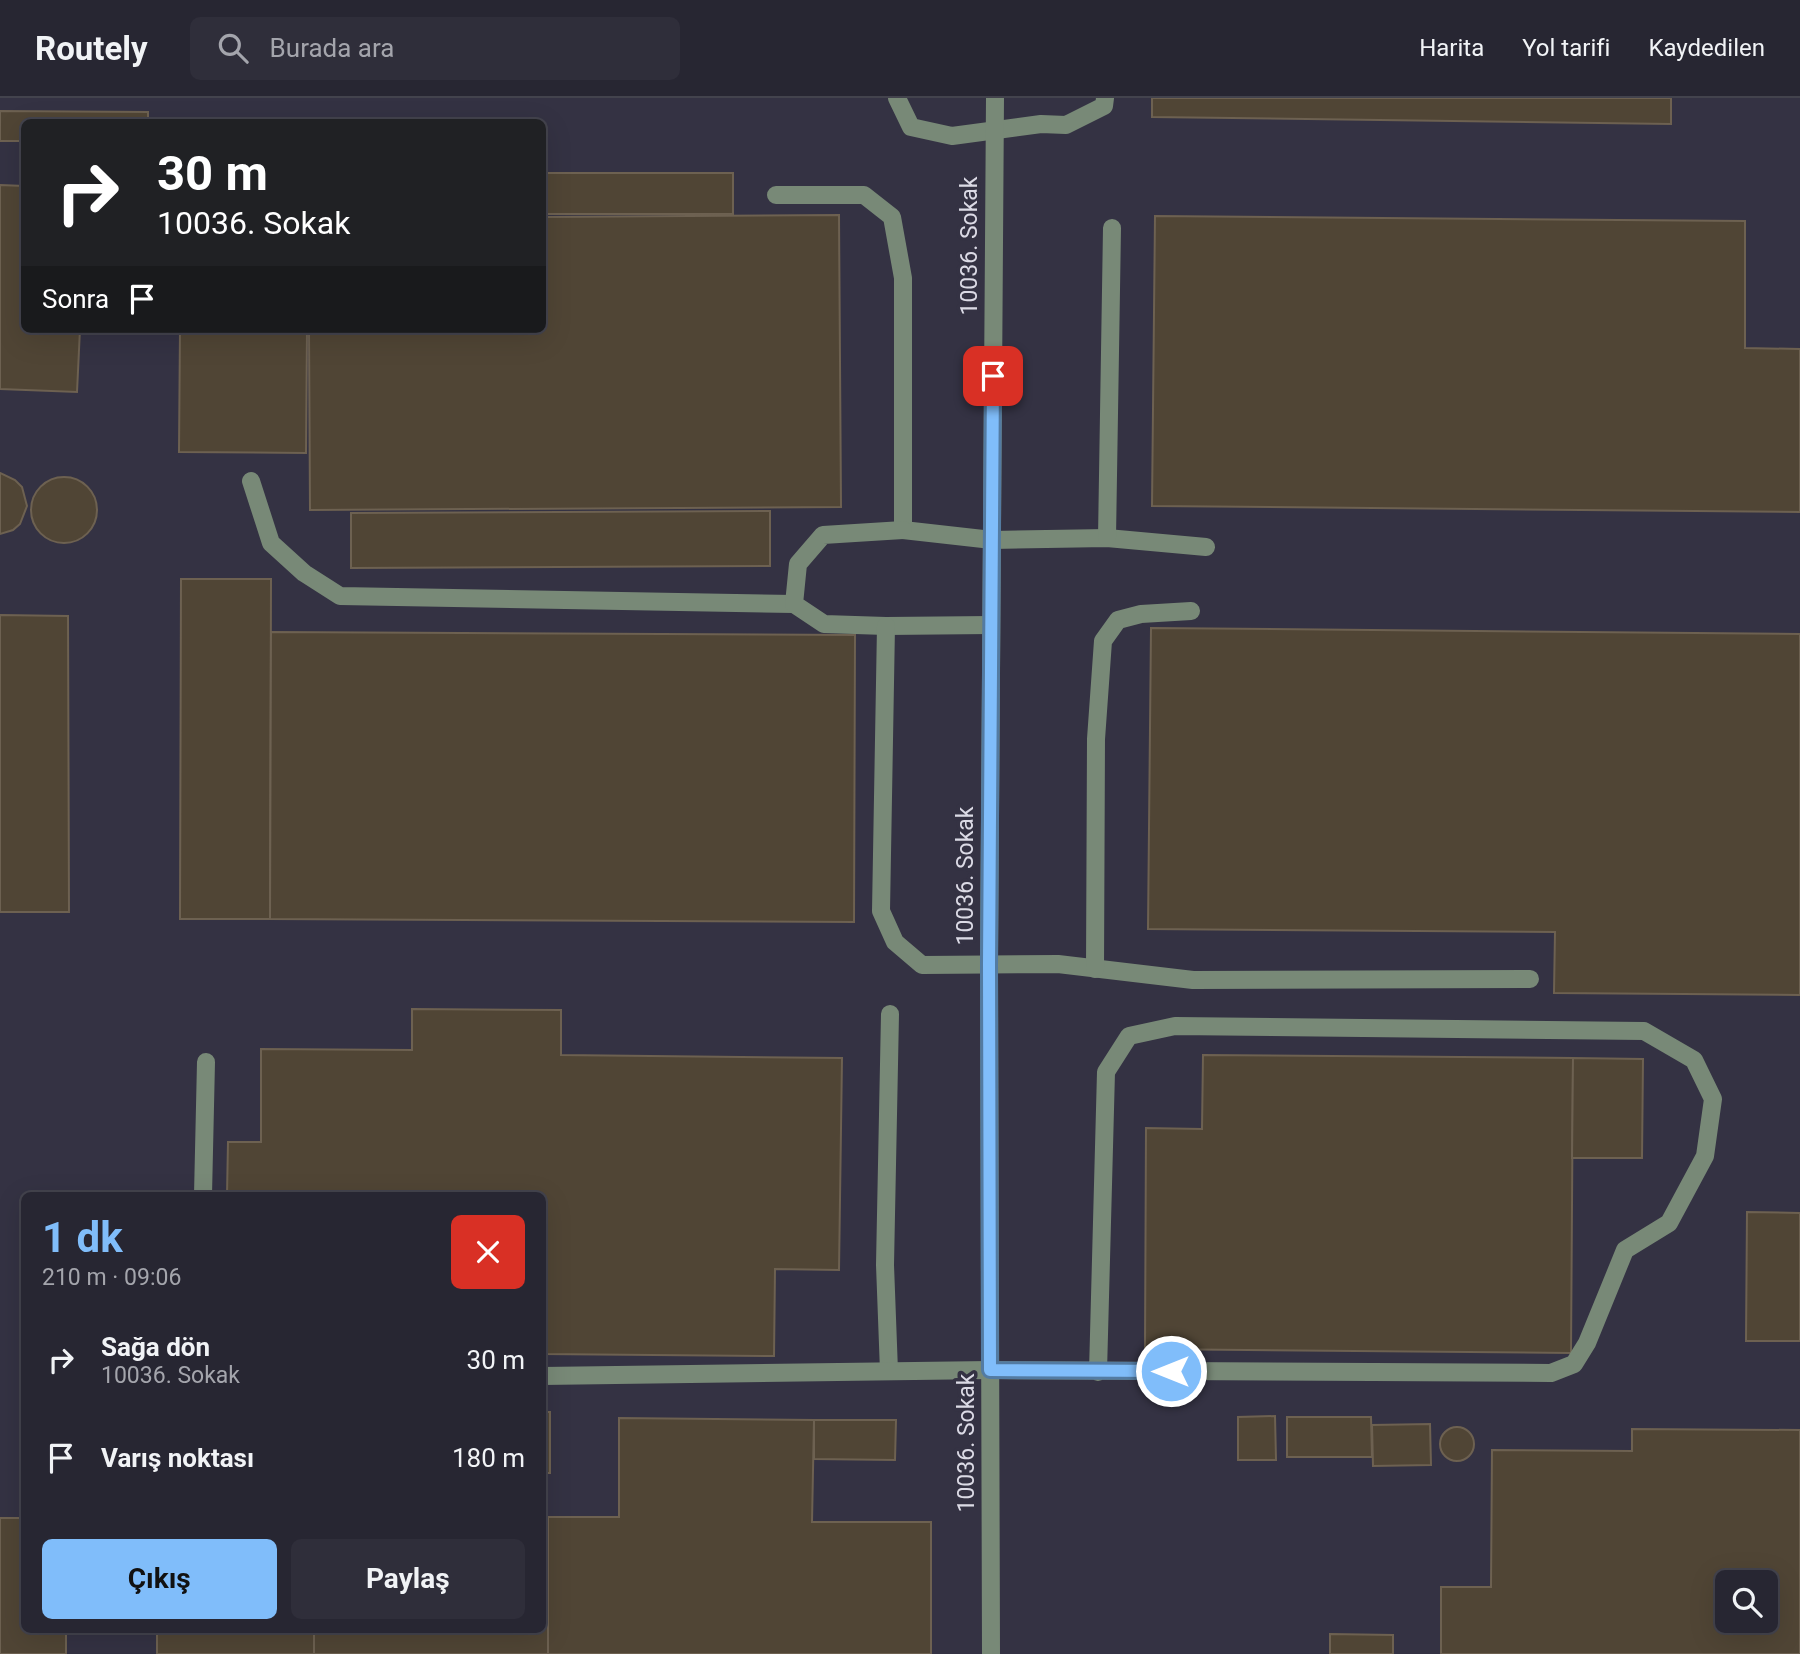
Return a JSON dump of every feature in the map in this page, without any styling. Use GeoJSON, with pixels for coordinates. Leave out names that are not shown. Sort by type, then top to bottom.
{"type":"FeatureCollection","features":[{"type":"Feature","properties":{"kind":"street"},"geometry":{"type":"LineString","coordinates":[[897,98],[911,127],[952,136],[1041,124],[1066,125],[1104,106],[1105,98]]}},
{"type":"Feature","properties":{"kind":"street","name":"10036. Sokak"},"geometry":{"type":"LineString","coordinates":[[991,1654],[989,964],[995,98]]}},
{"type":"Feature","properties":{"kind":"street"},"geometry":{"type":"LineString","coordinates":[[776,195],[864,195],[892,217],[903,278],[904,530]]}},
{"type":"Feature","properties":{"kind":"street"},"geometry":{"type":"LineString","coordinates":[[1107,538],[1112,228]]}},
{"type":"Feature","properties":{"kind":"street"},"geometry":{"type":"LineString","coordinates":[[251,481],[271,543],[304,573],[340,596],[794,604],[824,624],[991,625]]}},
{"type":"Feature","properties":{"kind":"street"},"geometry":{"type":"LineString","coordinates":[[794,604],[798,564],[823,536],[904,530],[992,540],[1107,538],[1206,547]]}},
{"type":"Feature","properties":{"kind":"street"},"geometry":{"type":"LineString","coordinates":[[1095,969],[1096,739],[1103,641],[1118,621],[1141,614],[1191,611]]}},
{"type":"Feature","properties":{"kind":"street"},"geometry":{"type":"LineString","coordinates":[[886,626],[881,911],[894,943],[922,965],[1058,964],[1193,980],[1530,979]]}},
{"type":"Feature","properties":{"kind":"street"},"geometry":{"type":"LineString","coordinates":[[889,1371],[885,1265],[890,1014]]}},
{"type":"Feature","properties":{"kind":"street"},"geometry":{"type":"LineString","coordinates":[[546,1376],[990,1370],[1097,1372],[1551,1373],[1574,1364],[1587,1343],[1625,1250],[1669,1223],[1705,1156],[1713,1099],[1694,1060],[1644,1031],[1175,1026],[1129,1036],[1106,1072],[1097,1372]]}},
{"type":"Feature","properties":{"kind":"street"},"geometry":{"type":"LineString","coordinates":[[203,1192],[206,1062]]}},
{"type":"Feature","properties":{"kind":"building"},"geometry":{"type":"Polygon","coordinates":[[[1152,98],[1671,98],[1671,124],[1152,117],[1152,98]]]}},
{"type":"Feature","properties":{"kind":"building"},"geometry":{"type":"Polygon","coordinates":[[[0,111],[148,112],[148,119],[21,119],[21,141],[0,141],[0,111]]]}},
{"type":"Feature","properties":{"kind":"building"},"geometry":{"type":"Polygon","coordinates":[[[546,173],[733,173],[733,214],[546,214],[546,173]]]}},
{"type":"Feature","properties":{"kind":"building"},"geometry":{"type":"Polygon","coordinates":[[[0,185],[21,186],[21,333],[80,333],[77,392],[0,389],[0,185]]]}},
{"type":"Feature","properties":{"kind":"building"},"geometry":{"type":"Polygon","coordinates":[[[839,215],[841,507],[310,510],[309,333],[546,333],[546,217],[839,215]]]}},
{"type":"Feature","properties":{"kind":"building"},"geometry":{"type":"Polygon","coordinates":[[[1155,216],[1745,221],[1745,348],[1800,349],[1800,512],[1152,506],[1155,216]]]}},
{"type":"Feature","properties":{"kind":"building"},"geometry":{"type":"Polygon","coordinates":[[[180,333],[307,333],[306,453],[179,452],[180,333]]]}},
{"type":"Feature","properties":{"kind":"building"},"geometry":{"type":"Polygon","coordinates":[[[0,473],[15,480],[22,487],[27,506],[20,524],[13,530],[0,534],[0,473]]]}},
{"type":"Feature","properties":{"kind":"building"},"geometry":{"type":"Polygon","coordinates":[[[64,477],[87,487],[97,510],[87,533],[64,543],[41,533],[31,510],[41,487],[64,477]]]}},
{"type":"Feature","properties":{"kind":"building"},"geometry":{"type":"Polygon","coordinates":[[[770,511],[770,566],[351,568],[351,513],[770,511]]]}},
{"type":"Feature","properties":{"kind":"building"},"geometry":{"type":"Polygon","coordinates":[[[181,579],[271,579],[270,919],[180,919],[181,579]]]}},
{"type":"Feature","properties":{"kind":"building"},"geometry":{"type":"Polygon","coordinates":[[[0,615],[68,616],[69,912],[0,912],[0,615]]]}},
{"type":"Feature","properties":{"kind":"building"},"geometry":{"type":"Polygon","coordinates":[[[1151,628],[1800,634],[1800,995],[1554,993],[1555,932],[1148,929],[1151,628]]]}},
{"type":"Feature","properties":{"kind":"building"},"geometry":{"type":"Polygon","coordinates":[[[271,632],[855,635],[854,922],[270,919],[271,632]]]}},
{"type":"Feature","properties":{"kind":"building"},"geometry":{"type":"Polygon","coordinates":[[[412,1009],[561,1010],[561,1055],[842,1058],[839,1270],[775,1269],[774,1356],[546,1354],[546,1192],[227,1192],[228,1142],[261,1142],[261,1049],[412,1050],[412,1009]]]}},
{"type":"Feature","properties":{"kind":"building"},"geometry":{"type":"Polygon","coordinates":[[[1203,1055],[1573,1058],[1571,1353],[1145,1349],[1146,1128],[1202,1129],[1203,1055]]]}},
{"type":"Feature","properties":{"kind":"building"},"geometry":{"type":"Polygon","coordinates":[[[1573,1058],[1643,1059],[1642,1158],[1572,1158],[1573,1058]]]}},
{"type":"Feature","properties":{"kind":"building"},"geometry":{"type":"Polygon","coordinates":[[[1747,1212],[1800,1213],[1800,1341],[1746,1341],[1747,1212]]]}},
{"type":"Feature","properties":{"kind":"building"},"geometry":{"type":"Polygon","coordinates":[[[546,1412],[550,1412],[550,1473],[546,1473],[546,1412]]]}},
{"type":"Feature","properties":{"kind":"building"},"geometry":{"type":"Polygon","coordinates":[[[1275,1416],[1276,1460],[1238,1460],[1238,1417],[1275,1416]]]}},
{"type":"Feature","properties":{"kind":"building"},"geometry":{"type":"Polygon","coordinates":[[[1287,1417],[1371,1417],[1372,1457],[1287,1457],[1287,1417]]]}},
{"type":"Feature","properties":{"kind":"building"},"geometry":{"type":"Polygon","coordinates":[[[619,1418],[814,1420],[812,1522],[931,1522],[931,1654],[548,1654],[548,1517],[619,1517],[619,1418]]]}},
{"type":"Feature","properties":{"kind":"building"},"geometry":{"type":"Polygon","coordinates":[[[814,1420],[896,1420],[895,1460],[814,1459],[814,1420]]]}},
{"type":"Feature","properties":{"kind":"building"},"geometry":{"type":"Polygon","coordinates":[[[1430,1424],[1431,1465],[1373,1466],[1372,1425],[1430,1424]]]}},
{"type":"Feature","properties":{"kind":"building"},"geometry":{"type":"Polygon","coordinates":[[[1457,1427],[1469,1432],[1474,1444],[1469,1456],[1457,1461],[1445,1456],[1440,1444],[1445,1432],[1457,1427]]]}},
{"type":"Feature","properties":{"kind":"building"},"geometry":{"type":"Polygon","coordinates":[[[1632,1429],[1800,1430],[1800,1654],[1441,1654],[1441,1587],[1491,1587],[1492,1450],[1632,1451],[1632,1429]]]}},
{"type":"Feature","properties":{"kind":"building"},"geometry":{"type":"Polygon","coordinates":[[[548,1517],[548,1654],[314,1654],[314,1633],[546,1633],[548,1517]]]}},
{"type":"Feature","properties":{"kind":"building"},"geometry":{"type":"Polygon","coordinates":[[[0,1518],[21,1518],[21,1633],[66,1633],[66,1654],[0,1654],[0,1518]]]}},
{"type":"Feature","properties":{"kind":"building"},"geometry":{"type":"Polygon","coordinates":[[[157,1633],[314,1633],[314,1654],[157,1654],[157,1633]]]}},
{"type":"Feature","properties":{"kind":"building"},"geometry":{"type":"Polygon","coordinates":[[[1330,1634],[1393,1635],[1393,1654],[1330,1654],[1330,1634]]]}},
{"type":"Feature","properties":{"kind":"route"},"geometry":{"type":"LineString","coordinates":[[993,376],[989,964],[990,1370],[1171,1371]]}}]}
